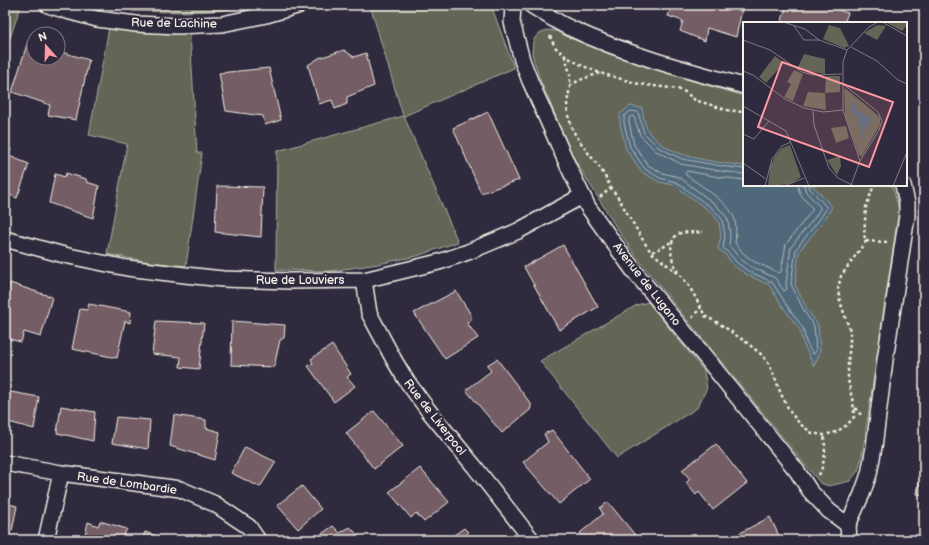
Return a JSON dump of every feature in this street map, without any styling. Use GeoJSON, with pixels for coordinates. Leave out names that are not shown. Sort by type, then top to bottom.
{"type":"FeatureCollection","features":[{"type":"Feature","properties":{"kind":"street","name":"Rue de Lachine"},"geometry":{"type":"LineString","coordinates":[[48,5],[98,19],[136,24],[178,26],[222,24],[266,16],[300,5]]}},
{"type":"Feature","properties":{"kind":"street","name":"Avenue de Lugano"},"geometry":{"type":"LineString","coordinates":[[513,5],[512,22],[522,60],[555,138],[588,207],[633,270],[797,471],[810,490],[830,512],[848,524]]}},
{"type":"Feature","properties":{"kind":"street"},"geometry":{"type":"LineString","coordinates":[[531,5],[570,28],[623,50],[743,86]]}},
{"type":"Feature","properties":{"kind":"street"},"geometry":{"type":"LineString","coordinates":[[849,540],[848,524],[862,494],[869,474],[874,447],[885,360],[907,216],[907,203],[903,186]]}},
{"type":"Feature","properties":{"kind":"street","name":"Rue de Louviers"},"geometry":{"type":"LineString","coordinates":[[5,239],[64,255],[127,268],[185,275],[223,279],[290,281],[364,280],[439,262],[468,252],[518,231],[582,196]]}},
{"type":"Feature","properties":{"kind":"street","name":"Rue de Liverpool"},"geometry":{"type":"LineString","coordinates":[[364,280],[368,313],[406,380],[428,410],[532,540]]}},
{"type":"Feature","properties":{"kind":"street","name":"Rue de Lombardie"},"geometry":{"type":"LineString","coordinates":[[5,463],[61,473],[180,489],[215,504],[249,527],[258,540]]}},
{"type":"Feature","properties":{"kind":"street"},"geometry":{"type":"LineString","coordinates":[[46,540],[61,473]]}},
{"type":"Feature","properties":{"kind":"path"},"geometry":{"type":"LineString","coordinates":[[547,30],[555,47],[565,56],[583,66],[600,73],[640,84],[678,89],[685,92],[695,100],[711,106],[726,110],[743,112]]}},
{"type":"Feature","properties":{"kind":"path"},"geometry":{"type":"LineString","coordinates":[[565,56],[570,74],[570,87],[567,103],[568,115],[573,132],[600,168],[635,227],[652,252],[680,275]]}},
{"type":"Feature","properties":{"kind":"path"},"geometry":{"type":"LineString","coordinates":[[570,87],[575,82],[600,73]]}},
{"type":"Feature","properties":{"kind":"path"},"geometry":{"type":"LineString","coordinates":[[866,242],[864,235],[866,207],[874,186]]}},
{"type":"Feature","properties":{"kind":"path"},"geometry":{"type":"LineString","coordinates":[[598,198],[611,188]]}},
{"type":"Feature","properties":{"kind":"path"},"geometry":{"type":"LineString","coordinates":[[652,252],[659,250],[678,235],[685,232],[703,232]]}},
{"type":"Feature","properties":{"kind":"path"},"geometry":{"type":"LineString","coordinates":[[673,240],[672,258],[675,268],[689,286],[705,316],[746,342],[762,355],[769,364],[790,412],[800,424],[812,433],[824,435],[836,432],[847,425],[854,417],[854,408],[848,378],[850,331],[840,301],[838,289],[841,276],[866,242]]}},
{"type":"Feature","properties":{"kind":"path"},"geometry":{"type":"LineString","coordinates":[[866,242],[894,243]]}},
{"type":"Feature","properties":{"kind":"path"},"geometry":{"type":"LineString","coordinates":[[810,490],[820,472],[825,458],[824,435]]}},
{"type":"Feature","properties":{"kind":"green space"},"geometry":{"type":"Polygon","coordinates":[[[5,5],[21,5],[5,53],[5,5]]]}},
{"type":"Feature","properties":{"kind":"green space"},"geometry":{"type":"Polygon","coordinates":[[[133,5],[253,5],[224,10],[177,12],[132,11],[133,5]]]}},
{"type":"Feature","properties":{"kind":"green space"},"geometry":{"type":"Polygon","coordinates":[[[370,5],[491,5],[514,68],[404,116],[458,242],[417,256],[378,264],[331,271],[276,270],[277,151],[403,116],[370,5]]]}},
{"type":"Feature","properties":{"kind":"green space"},"geometry":{"type":"Polygon","coordinates":[[[109,28],[150,32],[190,33],[197,153],[202,153],[186,266],[150,262],[107,254],[127,144],[89,135],[109,28]]]}},
{"type":"Feature","properties":{"kind":"green space"},"geometry":{"type":"Polygon","coordinates":[[[547,30],[556,31],[572,39],[683,78],[743,96],[743,186],[892,186],[899,209],[862,456],[858,471],[850,481],[829,486],[820,483],[637,258],[573,157],[539,77],[532,54],[533,41],[538,34],[547,30]]]}},
{"type":"Feature","properties":{"kind":"green space"},"geometry":{"type":"Polygon","coordinates":[[[648,302],[704,371],[707,388],[697,408],[617,458],[540,361],[637,305],[648,302]]]}},
{"type":"Feature","properties":{"kind":"water"},"geometry":{"type":"Polygon","coordinates":[[[630,106],[642,108],[645,124],[649,132],[668,148],[692,157],[743,166],[743,186],[812,186],[832,207],[823,222],[799,251],[795,285],[807,309],[818,325],[820,352],[814,366],[803,343],[800,330],[769,285],[746,274],[733,265],[726,255],[718,249],[721,236],[719,222],[711,212],[674,185],[659,182],[642,172],[626,149],[620,123],[620,114],[630,106]]]}},
{"type":"Feature","properties":{"kind":"building"},"geometry":{"type":"Polygon","coordinates":[[[672,5],[743,5],[736,37],[707,28],[705,41],[680,31],[683,21],[668,16],[672,5]]]}},
{"type":"Feature","properties":{"kind":"building"},"geometry":{"type":"Polygon","coordinates":[[[787,5],[822,5],[848,13],[844,22],[781,22],[787,5]]]}},
{"type":"Feature","properties":{"kind":"building"},"geometry":{"type":"Polygon","coordinates":[[[26,47],[26,66],[66,66],[66,53],[89,60],[76,120],[48,115],[50,105],[12,92],[26,47]]]}},
{"type":"Feature","properties":{"kind":"building"},"geometry":{"type":"Polygon","coordinates":[[[344,50],[354,57],[366,53],[374,86],[347,97],[347,104],[335,109],[332,100],[319,104],[308,65],[319,58],[344,50]]]}},
{"type":"Feature","properties":{"kind":"building"},"geometry":{"type":"Polygon","coordinates":[[[269,68],[281,120],[265,125],[263,116],[226,111],[219,73],[269,68]]]}},
{"type":"Feature","properties":{"kind":"building"},"geometry":{"type":"Polygon","coordinates":[[[488,112],[519,180],[481,193],[453,128],[488,112]]]}},
{"type":"Feature","properties":{"kind":"building"},"geometry":{"type":"Polygon","coordinates":[[[5,146],[11,149],[9,156],[29,164],[17,198],[5,193],[5,146]]]}},
{"type":"Feature","properties":{"kind":"building"},"geometry":{"type":"Polygon","coordinates":[[[66,173],[86,179],[87,182],[99,186],[93,218],[49,203],[55,174],[65,177],[66,173]]]}},
{"type":"Feature","properties":{"kind":"building"},"geometry":{"type":"Polygon","coordinates":[[[217,186],[263,187],[261,237],[215,232],[217,186]]]}},
{"type":"Feature","properties":{"kind":"building"},"geometry":{"type":"Polygon","coordinates":[[[563,245],[598,307],[559,330],[524,267],[563,245]]]}},
{"type":"Feature","properties":{"kind":"building"},"geometry":{"type":"Polygon","coordinates":[[[10,283],[52,297],[41,337],[24,332],[21,342],[5,338],[5,300],[10,283]]]}},
{"type":"Feature","properties":{"kind":"building"},"geometry":{"type":"Polygon","coordinates":[[[456,291],[471,315],[471,321],[467,323],[478,338],[445,359],[414,313],[456,291]]]}},
{"type":"Feature","properties":{"kind":"building"},"geometry":{"type":"Polygon","coordinates":[[[89,304],[131,312],[130,323],[125,321],[117,358],[72,349],[80,309],[87,310],[89,304]]]}},
{"type":"Feature","properties":{"kind":"building"},"geometry":{"type":"Polygon","coordinates":[[[156,321],[204,323],[199,369],[180,367],[181,357],[152,354],[156,321]]]}},
{"type":"Feature","properties":{"kind":"building"},"geometry":{"type":"Polygon","coordinates":[[[232,321],[285,325],[284,338],[280,340],[274,367],[231,365],[232,321]]]}},
{"type":"Feature","properties":{"kind":"building"},"geometry":{"type":"Polygon","coordinates":[[[332,345],[351,374],[347,377],[355,386],[334,402],[308,366],[313,363],[311,359],[332,345]]]}},
{"type":"Feature","properties":{"kind":"building"},"geometry":{"type":"Polygon","coordinates":[[[497,359],[531,404],[530,410],[502,433],[466,390],[491,371],[487,365],[497,359]]]}},
{"type":"Feature","properties":{"kind":"building"},"geometry":{"type":"Polygon","coordinates":[[[5,391],[39,397],[34,429],[5,421],[5,391]]]}},
{"type":"Feature","properties":{"kind":"building"},"geometry":{"type":"Polygon","coordinates":[[[61,406],[95,412],[93,441],[57,433],[61,406]]]}},
{"type":"Feature","properties":{"kind":"building"},"geometry":{"type":"Polygon","coordinates":[[[374,411],[403,446],[374,469],[346,433],[374,411]]]}},
{"type":"Feature","properties":{"kind":"building"},"geometry":{"type":"Polygon","coordinates":[[[174,415],[206,420],[206,428],[220,432],[215,460],[170,446],[174,415]]]}},
{"type":"Feature","properties":{"kind":"building"},"geometry":{"type":"Polygon","coordinates":[[[116,417],[150,420],[148,449],[112,443],[116,417]]]}},
{"type":"Feature","properties":{"kind":"building"},"geometry":{"type":"Polygon","coordinates":[[[552,430],[590,479],[559,504],[523,462],[548,442],[544,434],[552,430]]]}},
{"type":"Feature","properties":{"kind":"building"},"geometry":{"type":"Polygon","coordinates":[[[716,444],[747,483],[713,510],[699,492],[696,495],[686,483],[690,479],[682,470],[716,444]]]}},
{"type":"Feature","properties":{"kind":"building"},"geometry":{"type":"Polygon","coordinates":[[[245,447],[276,462],[260,487],[231,473],[245,447]]]}},
{"type":"Feature","properties":{"kind":"building"},"geometry":{"type":"Polygon","coordinates":[[[924,455],[924,495],[917,494],[924,455]]]}},
{"type":"Feature","properties":{"kind":"building"},"geometry":{"type":"Polygon","coordinates":[[[420,468],[449,502],[424,522],[416,513],[411,518],[389,492],[420,468]]]}},
{"type":"Feature","properties":{"kind":"building"},"geometry":{"type":"Polygon","coordinates":[[[302,486],[321,509],[298,529],[277,505],[302,486]]]}},
{"type":"Feature","properties":{"kind":"building"},"geometry":{"type":"Polygon","coordinates":[[[608,502],[639,540],[585,540],[580,533],[603,514],[600,508],[608,502]]]}},
{"type":"Feature","properties":{"kind":"building"},"geometry":{"type":"Polygon","coordinates":[[[5,503],[17,506],[12,531],[5,529],[5,503]]]}},
{"type":"Feature","properties":{"kind":"building"},"geometry":{"type":"Polygon","coordinates":[[[770,517],[781,540],[740,540],[738,534],[770,517]]]}},
{"type":"Feature","properties":{"kind":"building"},"geometry":{"type":"Polygon","coordinates":[[[100,521],[127,529],[121,540],[84,540],[88,522],[98,526],[100,521]]]}},
{"type":"Feature","properties":{"kind":"building"},"geometry":{"type":"Polygon","coordinates":[[[333,526],[340,533],[350,527],[359,536],[355,540],[313,540],[333,526]]]}},
{"type":"Feature","properties":{"kind":"building"},"geometry":{"type":"Polygon","coordinates":[[[464,528],[468,532],[467,535],[471,540],[447,540],[464,528]]]}},
{"type":"Feature","properties":{"kind":"building"},"geometry":{"type":"Polygon","coordinates":[[[145,532],[169,540],[142,540],[145,532]]]}}]}
